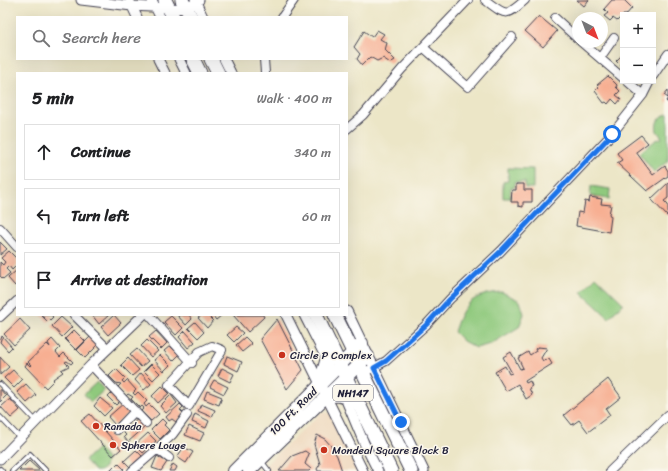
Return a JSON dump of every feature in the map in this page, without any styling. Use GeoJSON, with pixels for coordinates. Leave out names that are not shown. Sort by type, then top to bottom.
{"type":"FeatureCollection","features":[{"type":"Feature","properties":{"kind":"highway"},"geometry":{"type":"LineString","coordinates":[[194,60],[200,72]]}},
{"type":"Feature","properties":{"kind":"highway"},"geometry":{"type":"LineString","coordinates":[[212,60],[218,72]]}},
{"type":"Feature","properties":{"kind":"highway","name":"NH147"},"geometry":{"type":"LineString","coordinates":[[316,316],[331,346],[333,365],[391,471]]}},
{"type":"Feature","properties":{"kind":"highway","name":"NH147"},"geometry":{"type":"LineString","coordinates":[[336,316],[357,347],[366,365],[386,407],[411,471]]}},
{"type":"Feature","properties":{"kind":"highway"},"geometry":{"type":"LineString","coordinates":[[320,384],[333,365]]}},
{"type":"Feature","properties":{"kind":"highway"},"geometry":{"type":"LineString","coordinates":[[326,396],[351,398]]}},
{"type":"Feature","properties":{"kind":"main road"},"geometry":{"type":"LineString","coordinates":[[333,365],[357,347]]}},
{"type":"Feature","properties":{"kind":"main road","name":"100 Ft. Road"},"geometry":{"type":"LineString","coordinates":[[251,470],[342,380],[366,365]]}},
{"type":"Feature","properties":{"kind":"main road","name":"100 Ft. Road"},"geometry":{"type":"LineString","coordinates":[[234,471],[320,384]]}},
{"type":"Feature","properties":{"kind":"street"},"geometry":{"type":"LineString","coordinates":[[81,0],[130,3],[162,8],[192,5],[202,16]]}},
{"type":"Feature","properties":{"kind":"street"},"geometry":{"type":"LineString","coordinates":[[283,16],[294,0]]}},
{"type":"Feature","properties":{"kind":"street"},"geometry":{"type":"LineString","coordinates":[[348,128],[364,116],[402,69],[468,0]]}},
{"type":"Feature","properties":{"kind":"street"},"geometry":{"type":"LineString","coordinates":[[485,0],[502,12],[511,12],[525,0]]}},
{"type":"Feature","properties":{"kind":"street"},"geometry":{"type":"LineString","coordinates":[[130,3],[136,16]]}},
{"type":"Feature","properties":{"kind":"street"},"geometry":{"type":"LineString","coordinates":[[555,18],[572,34]]}},
{"type":"Feature","properties":{"kind":"street"},"geometry":{"type":"LineString","coordinates":[[423,48],[468,87],[512,37]]}},
{"type":"Feature","properties":{"kind":"street"},"geometry":{"type":"LineString","coordinates":[[600,58],[614,38]]}},
{"type":"Feature","properties":{"kind":"street"},"geometry":{"type":"LineString","coordinates":[[588,48],[620,75]]}},
{"type":"Feature","properties":{"kind":"street"},"geometry":{"type":"LineString","coordinates":[[656,72],[668,54]]}},
{"type":"Feature","properties":{"kind":"street"},"geometry":{"type":"LineString","coordinates":[[158,60],[164,72]]}},
{"type":"Feature","properties":{"kind":"street"},"geometry":{"type":"LineString","coordinates":[[180,60],[186,72]]}},
{"type":"Feature","properties":{"kind":"street"},"geometry":{"type":"LineString","coordinates":[[224,60],[230,72]]}},
{"type":"Feature","properties":{"kind":"street"},"geometry":{"type":"LineString","coordinates":[[264,60],[266,72]]}},
{"type":"Feature","properties":{"kind":"street"},"geometry":{"type":"LineString","coordinates":[[630,84],[643,95]]}},
{"type":"Feature","properties":{"kind":"street"},"geometry":{"type":"LineString","coordinates":[[366,365],[386,361],[426,325],[450,299],[501,251],[592,156],[643,95],[648,84]]}},
{"type":"Feature","properties":{"kind":"street"},"geometry":{"type":"LineString","coordinates":[[0,228],[16,246]]}},
{"type":"Feature","properties":{"kind":"street"},"geometry":{"type":"LineString","coordinates":[[0,317],[16,302]]}},
{"type":"Feature","properties":{"kind":"street"},"geometry":{"type":"LineString","coordinates":[[348,315],[357,347]]}},
{"type":"Feature","properties":{"kind":"street"},"geometry":{"type":"LineString","coordinates":[[75,316],[108,349]]}},
{"type":"Feature","properties":{"kind":"street"},"geometry":{"type":"LineString","coordinates":[[0,459],[91,365],[143,316]]}},
{"type":"Feature","properties":{"kind":"street"},"geometry":{"type":"LineString","coordinates":[[150,316],[192,362]]}},
{"type":"Feature","properties":{"kind":"street"},"geometry":{"type":"LineString","coordinates":[[286,316],[363,471]]}},
{"type":"Feature","properties":{"kind":"street"},"geometry":{"type":"LineString","coordinates":[[305,316],[333,365]]}},
{"type":"Feature","properties":{"kind":"street"},"geometry":{"type":"LineString","coordinates":[[212,346],[222,350],[189,406],[169,385],[192,362],[199,352],[212,346]]}},
{"type":"Feature","properties":{"kind":"street"},"geometry":{"type":"LineString","coordinates":[[91,365],[146,423]]}},
{"type":"Feature","properties":{"kind":"street"},"geometry":{"type":"LineString","coordinates":[[351,398],[364,443],[378,471]]}},
{"type":"Feature","properties":{"kind":"street"},"geometry":{"type":"LineString","coordinates":[[386,407],[424,471]]}},
{"type":"Feature","properties":{"kind":"street"},"geometry":{"type":"LineString","coordinates":[[117,430],[135,412]]}},
{"type":"Feature","properties":{"kind":"street"},"geometry":{"type":"LineString","coordinates":[[132,471],[173,434],[187,415]]}},
{"type":"Feature","properties":{"kind":"street"},"geometry":{"type":"LineString","coordinates":[[610,471],[668,415]]}},
{"type":"Feature","properties":{"kind":"street"},"geometry":{"type":"LineString","coordinates":[[155,451],[160,451],[169,458]]}},
{"type":"Feature","properties":{"kind":"lane"},"geometry":{"type":"LineString","coordinates":[[0,384],[34,419]]}},
{"type":"Feature","properties":{"kind":"lane"},"geometry":{"type":"LineString","coordinates":[[0,417],[20,438]]}},
{"type":"Feature","properties":{"kind":"lane"},"geometry":{"type":"LineString","coordinates":[[12,471],[30,454],[46,471]]}},
{"type":"Feature","properties":{"kind":"lane"},"geometry":{"type":"LineString","coordinates":[[260,460],[269,471]]}},
{"type":"Feature","properties":{"kind":"shaded area"},"geometry":{"type":"Polygon","coordinates":[[[322,412],[333,414],[362,471],[264,471],[261,469],[322,412]]]}},
{"type":"Feature","properties":{"kind":"green space"},"geometry":{"type":"Polygon","coordinates":[[[668,114],[668,161],[654,172],[639,153],[656,140],[662,138],[657,131],[657,122],[662,116],[668,114]]]}},
{"type":"Feature","properties":{"kind":"green space"},"geometry":{"type":"Polygon","coordinates":[[[508,168],[533,169],[533,188],[525,188],[525,182],[515,182],[515,187],[511,188],[510,198],[503,198],[503,182],[508,181],[508,168]]]}},
{"type":"Feature","properties":{"kind":"green space"},"geometry":{"type":"Polygon","coordinates":[[[591,186],[610,189],[609,199],[590,196],[591,186]]]}},
{"type":"Feature","properties":{"kind":"green space"},"geometry":{"type":"Polygon","coordinates":[[[596,277],[623,303],[609,318],[581,292],[596,277]]]}},
{"type":"Feature","properties":{"kind":"green space"},"geometry":{"type":"Polygon","coordinates":[[[502,292],[520,301],[524,314],[519,327],[491,344],[476,348],[463,341],[454,332],[465,308],[476,298],[483,295],[502,292]]]}},
{"type":"Feature","properties":{"kind":"green space"},"geometry":{"type":"Polygon","coordinates":[[[97,382],[104,390],[91,402],[84,394],[97,382]]]}},
{"type":"Feature","properties":{"kind":"green space"},"geometry":{"type":"Polygon","coordinates":[[[98,448],[107,459],[105,467],[100,471],[95,471],[85,460],[98,448]]]}},
{"type":"Feature","properties":{"kind":"building"},"geometry":{"type":"Polygon","coordinates":[[[577,0],[589,0],[584,6],[577,0]]]}},
{"type":"Feature","properties":{"kind":"building"},"geometry":{"type":"Polygon","coordinates":[[[612,0],[624,0],[632,8],[629,12],[620,12],[620,18],[617,21],[613,18],[610,21],[608,19],[608,12],[604,9],[612,0]]]}},
{"type":"Feature","properties":{"kind":"building"},"geometry":{"type":"Polygon","coordinates":[[[539,16],[557,31],[543,47],[525,31],[539,16]]]}},
{"type":"Feature","properties":{"kind":"building"},"geometry":{"type":"Polygon","coordinates":[[[377,30],[384,34],[380,39],[387,43],[385,50],[395,60],[390,63],[383,58],[377,61],[370,57],[362,65],[357,59],[360,54],[354,47],[364,31],[372,37],[377,30]]]}},
{"type":"Feature","properties":{"kind":"building"},"geometry":{"type":"Polygon","coordinates":[[[620,57],[620,65],[616,61],[620,57]]]}},
{"type":"Feature","properties":{"kind":"building"},"geometry":{"type":"Polygon","coordinates":[[[608,76],[617,85],[616,87],[620,91],[616,95],[621,99],[617,104],[612,99],[608,104],[606,102],[604,103],[595,91],[599,87],[597,85],[608,76]]]}},
{"type":"Feature","properties":{"kind":"building"},"geometry":{"type":"Polygon","coordinates":[[[668,90],[668,98],[664,95],[668,90]]]}},
{"type":"Feature","properties":{"kind":"building"},"geometry":{"type":"Polygon","coordinates":[[[641,135],[648,143],[636,152],[653,175],[665,166],[668,171],[668,176],[647,191],[617,163],[622,160],[617,153],[641,135]]]}},
{"type":"Feature","properties":{"kind":"building"},"geometry":{"type":"Polygon","coordinates":[[[668,183],[668,198],[664,201],[668,205],[668,217],[651,199],[668,183]]]}},
{"type":"Feature","properties":{"kind":"building"},"geometry":{"type":"Polygon","coordinates":[[[516,184],[524,184],[524,190],[532,190],[532,202],[523,202],[523,207],[518,206],[518,202],[511,202],[512,190],[516,190],[516,184]]]}},
{"type":"Feature","properties":{"kind":"building"},"geometry":{"type":"Polygon","coordinates":[[[590,197],[602,199],[601,204],[611,205],[609,214],[611,217],[609,232],[576,226],[578,212],[583,213],[585,201],[589,202],[590,197]]]}},
{"type":"Feature","properties":{"kind":"building"},"geometry":{"type":"Polygon","coordinates":[[[0,242],[7,249],[0,255],[0,242]]]}},
{"type":"Feature","properties":{"kind":"building"},"geometry":{"type":"Polygon","coordinates":[[[9,251],[16,258],[16,266],[12,270],[9,266],[6,269],[10,273],[3,279],[0,276],[0,262],[3,265],[5,262],[1,258],[9,251]]]}},
{"type":"Feature","properties":{"kind":"building"},"geometry":{"type":"Polygon","coordinates":[[[16,271],[15,286],[8,278],[16,271]]]}},
{"type":"Feature","properties":{"kind":"building"},"geometry":{"type":"Polygon","coordinates":[[[42,316],[53,317],[48,322],[42,316]]]}},
{"type":"Feature","properties":{"kind":"building"},"geometry":{"type":"Polygon","coordinates":[[[93,316],[108,316],[99,324],[93,316]]]}},
{"type":"Feature","properties":{"kind":"building"},"geometry":{"type":"Polygon","coordinates":[[[113,316],[115,316],[121,323],[108,335],[101,327],[113,316]]]}},
{"type":"Feature","properties":{"kind":"building"},"geometry":{"type":"Polygon","coordinates":[[[171,316],[183,328],[176,335],[164,322],[171,316]]]}},
{"type":"Feature","properties":{"kind":"building"},"geometry":{"type":"Polygon","coordinates":[[[178,316],[190,316],[192,319],[186,325],[178,316]]]}},
{"type":"Feature","properties":{"kind":"building"},"geometry":{"type":"Polygon","coordinates":[[[201,316],[208,316],[213,321],[207,328],[198,318],[201,316]]]}},
{"type":"Feature","properties":{"kind":"building"},"geometry":{"type":"Polygon","coordinates":[[[213,316],[221,316],[216,320],[213,316]]]}},
{"type":"Feature","properties":{"kind":"building"},"geometry":{"type":"Polygon","coordinates":[[[234,316],[264,316],[264,317],[248,332],[234,316]]]}},
{"type":"Feature","properties":{"kind":"building"},"geometry":{"type":"Polygon","coordinates":[[[61,317],[72,327],[62,337],[52,326],[61,317]]]}},
{"type":"Feature","properties":{"kind":"building"},"geometry":{"type":"Polygon","coordinates":[[[20,319],[30,330],[14,345],[4,334],[20,319]]]}},
{"type":"Feature","properties":{"kind":"building","name":"Circle P Complex"},"geometry":{"type":"Polygon","coordinates":[[[277,319],[303,370],[287,389],[260,339],[277,319]]]}},
{"type":"Feature","properties":{"kind":"building"},"geometry":{"type":"Polygon","coordinates":[[[195,322],[204,332],[198,338],[188,328],[195,322]]]}},
{"type":"Feature","properties":{"kind":"building"},"geometry":{"type":"Polygon","coordinates":[[[236,327],[243,333],[234,342],[227,335],[236,327]]]}},
{"type":"Feature","properties":{"kind":"building"},"geometry":{"type":"Polygon","coordinates":[[[74,330],[85,341],[76,350],[65,339],[74,330]]]}},
{"type":"Feature","properties":{"kind":"building"},"geometry":{"type":"Polygon","coordinates":[[[156,331],[167,343],[161,349],[149,337],[156,331]]]}},
{"type":"Feature","properties":{"kind":"building"},"geometry":{"type":"Polygon","coordinates":[[[185,331],[195,342],[188,348],[179,337],[185,331]]]}},
{"type":"Feature","properties":{"kind":"building"},"geometry":{"type":"Polygon","coordinates":[[[2,336],[12,347],[8,351],[0,342],[2,336]]]}},
{"type":"Feature","properties":{"kind":"building"},"geometry":{"type":"Polygon","coordinates":[[[91,336],[99,344],[85,358],[77,350],[91,336]]]}},
{"type":"Feature","properties":{"kind":"building"},"geometry":{"type":"Polygon","coordinates":[[[245,337],[252,344],[242,352],[236,345],[245,337]]]}},
{"type":"Feature","properties":{"kind":"building"},"geometry":{"type":"Polygon","coordinates":[[[52,339],[60,348],[56,352],[60,357],[64,353],[73,362],[71,364],[67,361],[65,362],[69,366],[61,370],[63,372],[53,379],[54,380],[46,388],[25,366],[27,363],[30,366],[31,365],[28,362],[47,344],[50,347],[48,343],[52,339]]]}},
{"type":"Feature","properties":{"kind":"building"},"geometry":{"type":"Polygon","coordinates":[[[147,340],[158,351],[151,357],[141,346],[147,340]]]}},
{"type":"Feature","properties":{"kind":"building"},"geometry":{"type":"Polygon","coordinates":[[[170,346],[179,355],[173,361],[164,351],[170,346]]]}},
{"type":"Feature","properties":{"kind":"building"},"geometry":{"type":"Polygon","coordinates":[[[538,347],[547,348],[541,358],[543,361],[549,359],[552,364],[525,381],[526,383],[530,381],[532,386],[529,388],[532,395],[526,399],[518,384],[506,391],[495,372],[505,366],[509,374],[512,373],[503,357],[511,352],[520,369],[523,368],[518,358],[528,352],[530,355],[536,351],[535,349],[538,347]]]}},
{"type":"Feature","properties":{"kind":"building"},"geometry":{"type":"Polygon","coordinates":[[[137,349],[148,361],[141,367],[130,355],[137,349]]]}},
{"type":"Feature","properties":{"kind":"building"},"geometry":{"type":"Polygon","coordinates":[[[160,355],[170,365],[164,371],[154,360],[160,355]]]}},
{"type":"Feature","properties":{"kind":"building"},"geometry":{"type":"Polygon","coordinates":[[[227,356],[242,362],[238,371],[224,364],[227,356]]]}},
{"type":"Feature","properties":{"kind":"building"},"geometry":{"type":"Polygon","coordinates":[[[0,357],[9,367],[0,375],[0,357]]]}},
{"type":"Feature","properties":{"kind":"building"},"geometry":{"type":"Polygon","coordinates":[[[128,358],[139,370],[132,376],[121,365],[128,358]]]}},
{"type":"Feature","properties":{"kind":"building"},"geometry":{"type":"Polygon","coordinates":[[[151,364],[160,373],[153,380],[144,371],[151,364]]]}},
{"type":"Feature","properties":{"kind":"building"},"geometry":{"type":"Polygon","coordinates":[[[222,368],[234,374],[230,382],[218,376],[222,368]]]}},
{"type":"Feature","properties":{"kind":"building"},"geometry":{"type":"Polygon","coordinates":[[[116,369],[125,378],[122,381],[124,383],[127,380],[136,390],[133,393],[135,395],[138,392],[147,401],[144,404],[146,407],[149,404],[159,414],[151,421],[141,411],[144,408],[142,406],[140,408],[131,399],[133,397],[128,394],[126,396],[118,387],[121,384],[116,383],[109,376],[116,369]]]}},
{"type":"Feature","properties":{"kind":"building"},"geometry":{"type":"Polygon","coordinates":[[[13,370],[22,380],[14,388],[4,378],[13,370]]]}},
{"type":"Feature","properties":{"kind":"building"},"geometry":{"type":"Polygon","coordinates":[[[141,373],[151,384],[144,390],[135,380],[141,373]]]}},
{"type":"Feature","properties":{"kind":"building"},"geometry":{"type":"Polygon","coordinates":[[[608,379],[621,397],[606,409],[610,415],[588,432],[579,420],[572,425],[564,415],[608,379]]]}},
{"type":"Feature","properties":{"kind":"building"},"geometry":{"type":"Polygon","coordinates":[[[214,380],[228,387],[224,394],[210,387],[214,380]]]}},
{"type":"Feature","properties":{"kind":"building"},"geometry":{"type":"Polygon","coordinates":[[[26,384],[36,395],[27,403],[17,392],[26,384]]]}},
{"type":"Feature","properties":{"kind":"building"},"geometry":{"type":"Polygon","coordinates":[[[162,386],[169,393],[158,403],[152,396],[162,386]]]}},
{"type":"Feature","properties":{"kind":"building"},"geometry":{"type":"Polygon","coordinates":[[[0,389],[6,396],[0,402],[0,389]]]}},
{"type":"Feature","properties":{"kind":"building"},"geometry":{"type":"Polygon","coordinates":[[[207,391],[222,397],[219,405],[204,399],[207,391]]]}},
{"type":"Feature","properties":{"kind":"building"},"geometry":{"type":"Polygon","coordinates":[[[113,392],[121,400],[116,405],[108,397],[113,392]]]}},
{"type":"Feature","properties":{"kind":"building"},"geometry":{"type":"Polygon","coordinates":[[[171,395],[177,403],[166,413],[160,406],[171,395]]]}},
{"type":"Feature","properties":{"kind":"building"},"geometry":{"type":"Polygon","coordinates":[[[100,398],[112,408],[104,416],[94,406],[100,398]]]}},
{"type":"Feature","properties":{"kind":"building"},"geometry":{"type":"Polygon","coordinates":[[[10,399],[20,410],[11,418],[1,407],[10,399]]]}},
{"type":"Feature","properties":{"kind":"building"},"geometry":{"type":"Polygon","coordinates":[[[124,403],[131,411],[115,425],[108,417],[124,403]]]}},
{"type":"Feature","properties":{"kind":"building"},"geometry":{"type":"Polygon","coordinates":[[[180,404],[183,407],[180,410],[184,414],[176,422],[172,419],[169,421],[166,417],[180,404]]]}},
{"type":"Feature","properties":{"kind":"building"},"geometry":{"type":"Polygon","coordinates":[[[201,404],[215,410],[212,417],[198,411],[201,404]]]}},
{"type":"Feature","properties":{"kind":"building"},"geometry":{"type":"Polygon","coordinates":[[[90,414],[121,449],[113,456],[81,421],[90,414]]]}},
{"type":"Feature","properties":{"kind":"building"},"geometry":{"type":"Polygon","coordinates":[[[195,414],[209,421],[206,428],[192,422],[195,414]]]}},
{"type":"Feature","properties":{"kind":"building"},"geometry":{"type":"Polygon","coordinates":[[[138,419],[145,427],[128,442],[124,437],[126,435],[123,432],[131,425],[132,427],[135,425],[133,423],[138,419]]]}},
{"type":"Feature","properties":{"kind":"building"},"geometry":{"type":"Polygon","coordinates":[[[162,419],[166,423],[164,425],[169,430],[160,439],[151,430],[162,419]]]}},
{"type":"Feature","properties":{"kind":"building"},"geometry":{"type":"Polygon","coordinates":[[[189,426],[204,433],[200,441],[185,435],[189,426]]]}},
{"type":"Feature","properties":{"kind":"building"},"geometry":{"type":"Polygon","coordinates":[[[148,433],[156,441],[143,453],[135,445],[148,433]]]}},
{"type":"Feature","properties":{"kind":"building","name":"Mondeal Square Block B"},"geometry":{"type":"Polygon","coordinates":[[[317,435],[325,439],[331,446],[337,456],[342,471],[318,471],[317,469],[320,464],[314,444],[317,435]]]}},
{"type":"Feature","properties":{"kind":"building"},"geometry":{"type":"Polygon","coordinates":[[[184,447],[193,452],[186,463],[177,457],[184,447]]]}},
{"type":"Feature","properties":{"kind":"building"},"geometry":{"type":"Polygon","coordinates":[[[136,450],[142,456],[130,467],[124,461],[136,450]]]}},
{"type":"Feature","properties":{"kind":"building"},"geometry":{"type":"Polygon","coordinates":[[[305,451],[309,454],[305,464],[311,469],[309,471],[279,471],[292,456],[305,451]]]}},
{"type":"Feature","properties":{"kind":"building"},"geometry":{"type":"Polygon","coordinates":[[[157,456],[167,462],[161,471],[152,468],[157,456]]]}},
{"type":"Feature","properties":{"kind":"building"},"geometry":{"type":"Polygon","coordinates":[[[29,461],[40,471],[19,471],[29,461]]]}},
{"type":"Feature","properties":{"kind":"building"},"geometry":{"type":"Polygon","coordinates":[[[118,463],[124,469],[122,471],[110,471],[118,463]]]}},
{"type":"Feature","properties":{"kind":"building"},"geometry":{"type":"Polygon","coordinates":[[[173,464],[177,467],[175,471],[169,471],[173,464]]]}},
{"type":"Feature","properties":{"kind":"place","name":"Circle P Complex"},"geometry":{"type":"Point","coordinates":[282,355]}},
{"type":"Feature","properties":{"kind":"place","name":"Ramada"},"geometry":{"type":"Point","coordinates":[96,426]}},
{"type":"Feature","properties":{"kind":"place","name":"Sphere Louge"},"geometry":{"type":"Point","coordinates":[113,445]}},
{"type":"Feature","properties":{"kind":"place","name":"Mondeal Square Block B"},"geometry":{"type":"Point","coordinates":[324,450]}},
{"type":"Feature","properties":{"kind":"route"},"geometry":{"type":"LineString","coordinates":[[401,422],[374,368],[386,361],[426,325],[450,299],[476,276],[546,205],[612,134]]}}]}
